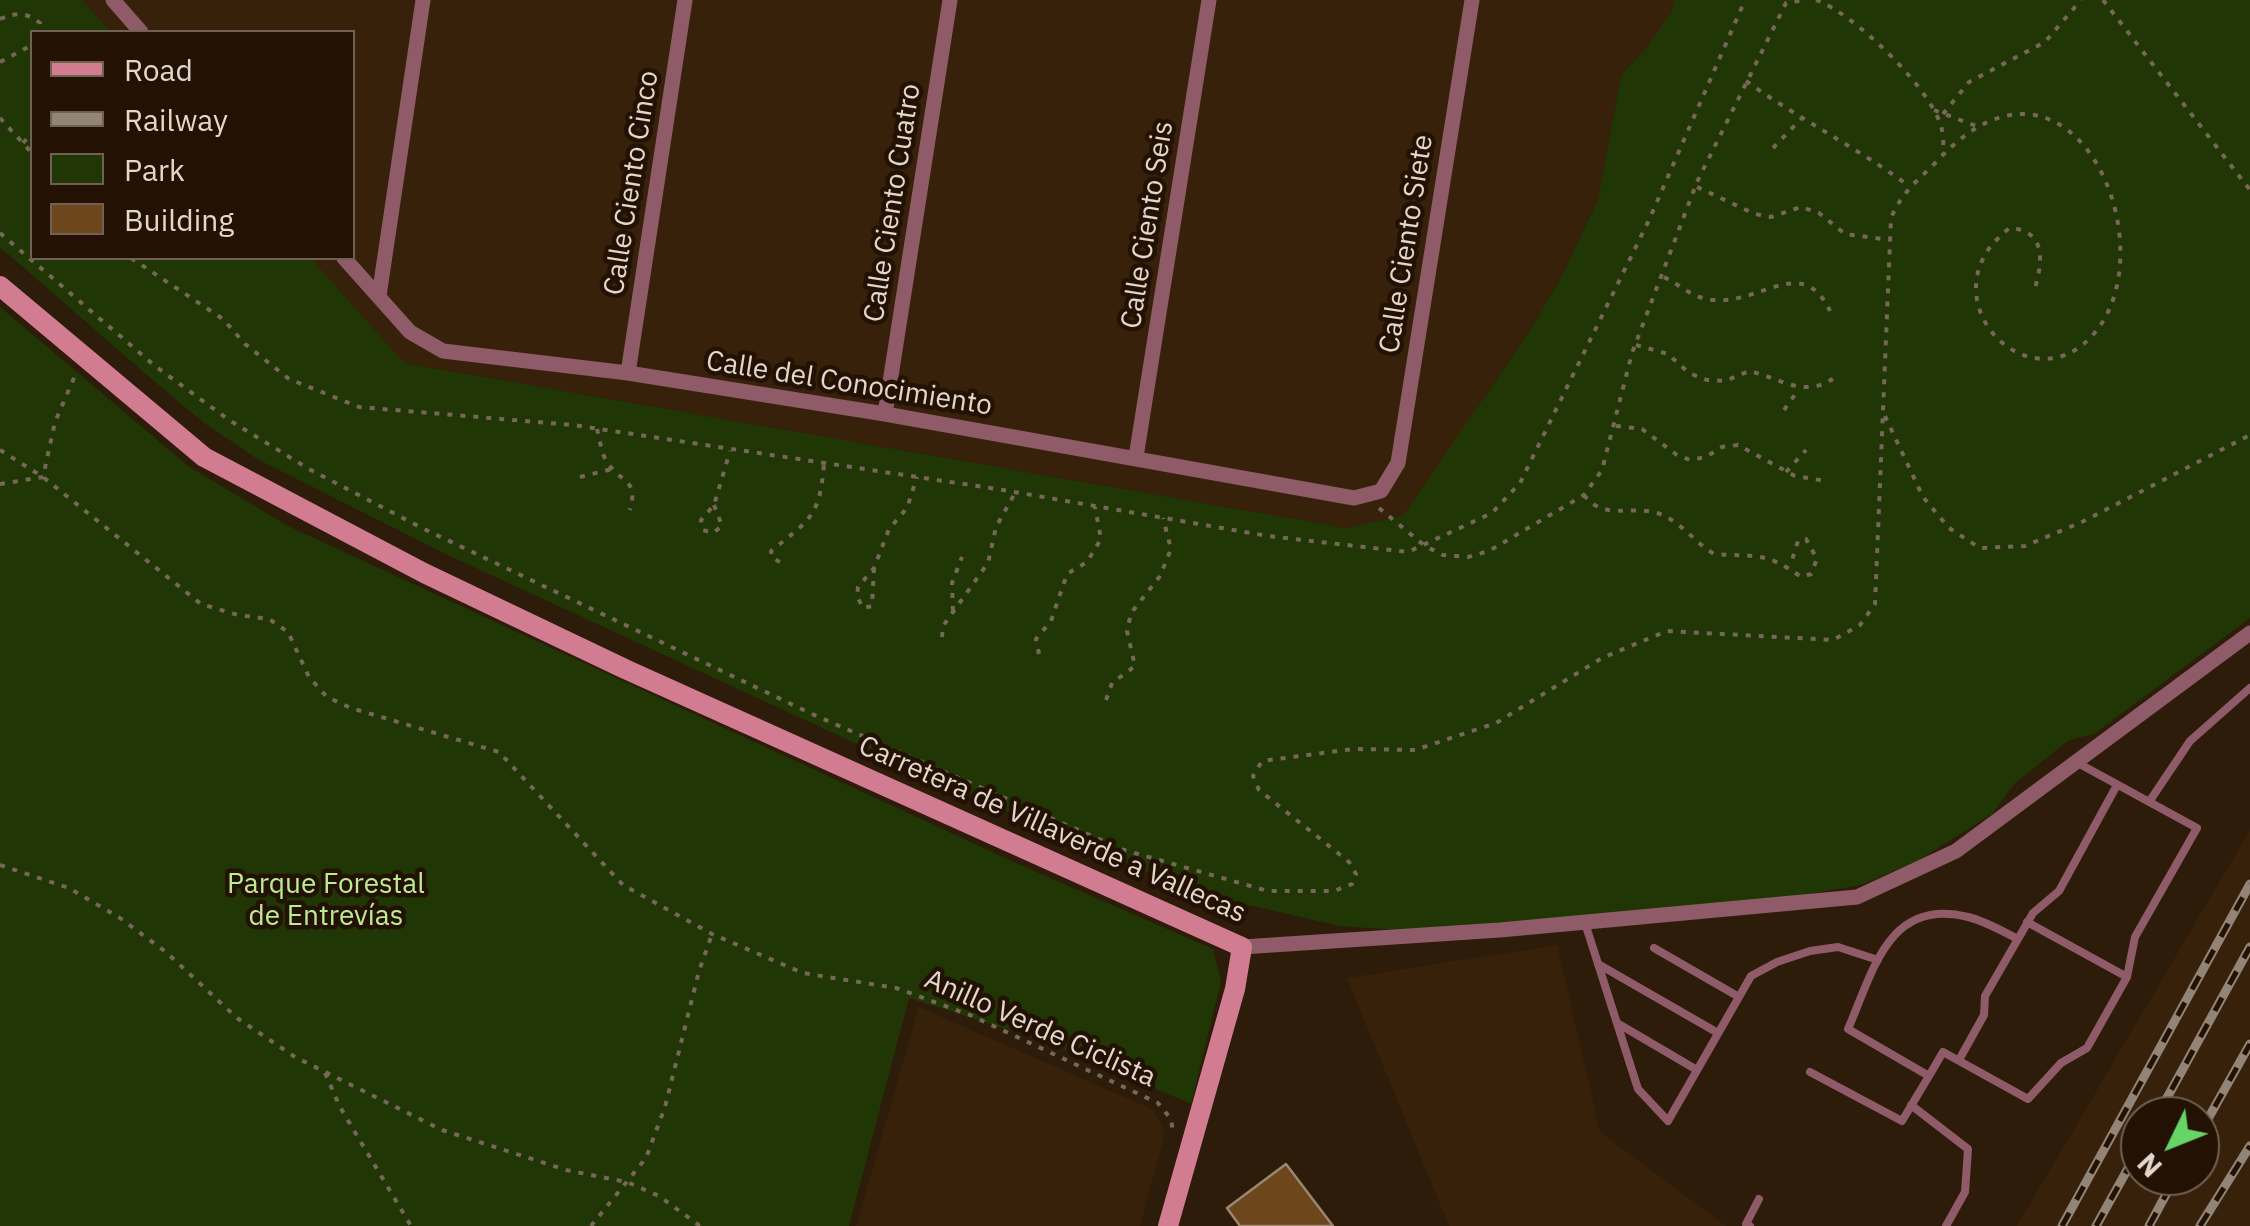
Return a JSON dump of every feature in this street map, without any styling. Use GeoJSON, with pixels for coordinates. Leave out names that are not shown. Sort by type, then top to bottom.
{"type":"FeatureCollection","features":[{"type":"Feature","properties":{"kind":"main road","name":"Carretera de Villaverde a Vallecas"},"geometry":{"type":"LineString","coordinates":[[0,286],[204,457],[424,573],[625,670],[1242,947]]}},
{"type":"Feature","properties":{"kind":"main road"},"geometry":{"type":"LineString","coordinates":[[1168,1226],[1235,989],[1242,947]]}},
{"type":"Feature","properties":{"kind":"street"},"geometry":{"type":"LineString","coordinates":[[112,0],[128,8],[140,30]]}},
{"type":"Feature","properties":{"kind":"street"},"geometry":{"type":"LineString","coordinates":[[379,296],[423,0]]}},
{"type":"Feature","properties":{"kind":"street","name":"Calle Ciento Cinco"},"geometry":{"type":"LineString","coordinates":[[628,374],[684,0]]}},
{"type":"Feature","properties":{"kind":"street","name":"Calle Ciento Cuatro"},"geometry":{"type":"LineString","coordinates":[[885,414],[950,0]]}},
{"type":"Feature","properties":{"kind":"street","name":"Calle Ciento Seis"},"geometry":{"type":"LineString","coordinates":[[1136,457],[1210,0]]}},
{"type":"Feature","properties":{"kind":"street","name":"Calle Ciento Siete"},"geometry":{"type":"LineString","coordinates":[[1374,493],[1398,463],[1472,0]]}},
{"type":"Feature","properties":{"kind":"street","name":"Calle del Conocimiento"},"geometry":{"type":"LineString","coordinates":[[346,260],[410,332],[443,351],[628,374],[885,414],[1354,498],[1374,493]]}},
{"type":"Feature","properties":{"kind":"street","name":"Carretera de Villaverde a Vallecas"},"geometry":{"type":"LineString","coordinates":[[1242,947],[1857,897],[1956,851],[2250,634]]}},
{"type":"Feature","properties":{"kind":"lane"},"geometry":{"type":"LineString","coordinates":[[2149,802],[2190,741],[2250,688]]}},
{"type":"Feature","properties":{"kind":"lane"},"geometry":{"type":"LineString","coordinates":[[1810,1072],[1902,1121],[1942,1052],[2028,1099],[2061,1063],[2086,1048],[2126,976],[2134,937],[2196,828],[2076,762]]}},
{"type":"Feature","properties":{"kind":"lane"},"geometry":{"type":"LineString","coordinates":[[1959,1060],[1984,1015],[1985,996],[2032,913],[2058,891],[2117,785]]}},
{"type":"Feature","properties":{"kind":"lane"},"geometry":{"type":"LineString","coordinates":[[1929,1076],[1848,1029],[1888,938],[1908,922],[1936,912],[1970,917],[2018,939]]}},
{"type":"Feature","properties":{"kind":"lane"},"geometry":{"type":"LineString","coordinates":[[1585,922],[1638,1089],[1668,1121],[1750,976],[1777,962],[1838,946],[1878,960]]}},
{"type":"Feature","properties":{"kind":"lane"},"geometry":{"type":"LineString","coordinates":[[2028,922],[2126,976]]}},
{"type":"Feature","properties":{"kind":"lane"},"geometry":{"type":"LineString","coordinates":[[1654,948],[1739,997]]}},
{"type":"Feature","properties":{"kind":"lane"},"geometry":{"type":"LineString","coordinates":[[1598,964],[1718,1033]]}},
{"type":"Feature","properties":{"kind":"lane"},"geometry":{"type":"LineString","coordinates":[[1617,1023],[1697,1070]]}},
{"type":"Feature","properties":{"kind":"lane"},"geometry":{"type":"LineString","coordinates":[[1911,1106],[1968,1149],[1966,1192],[1946,1226]]}},
{"type":"Feature","properties":{"kind":"lane"},"geometry":{"type":"LineString","coordinates":[[1750,1226],[1746,1224],[1759,1200]]}},
{"type":"Feature","properties":{"kind":"path"},"geometry":{"type":"LineString","coordinates":[[134,260],[224,319],[245,344],[289,379],[359,406],[598,429],[917,476],[1268,536],[1408,552],[1492,513],[1520,482],[1649,220],[1745,0]]}},
{"type":"Feature","properties":{"kind":"path"},"geometry":{"type":"LineString","coordinates":[[1374,493],[1394,522],[1425,546],[1443,555],[1468,556],[1489,551],[1584,495],[1602,470],[1636,345],[1696,186],[1786,3],[1804,0]]}},
{"type":"Feature","properties":{"kind":"path"},"geometry":{"type":"LineString","coordinates":[[1816,0],[1828,4],[1866,32],[1905,72],[1934,110],[1942,130],[1943,154]]}},
{"type":"Feature","properties":{"kind":"path"},"geometry":{"type":"LineString","coordinates":[[1943,114],[1969,82],[2045,42],[2081,0]]}},
{"type":"Feature","properties":{"kind":"path"},"geometry":{"type":"LineString","coordinates":[[2102,0],[2250,190]]}},
{"type":"Feature","properties":{"kind":"path"},"geometry":{"type":"LineString","coordinates":[[0,19],[18,13],[32,16],[40,23],[40,30]]}},
{"type":"Feature","properties":{"kind":"path"},"geometry":{"type":"LineString","coordinates":[[0,62],[30,47]]}},
{"type":"Feature","properties":{"kind":"path"},"geometry":{"type":"LineString","coordinates":[[1746,81],[1801,119],[1864,153],[1909,186]]}},
{"type":"Feature","properties":{"kind":"path"},"geometry":{"type":"LineString","coordinates":[[1934,110],[1976,126]]}},
{"type":"Feature","properties":{"kind":"path"},"geometry":{"type":"LineString","coordinates":[[31,260],[155,366],[229,420],[422,528],[812,714],[1124,850],[1268,891],[1334,891],[1352,884],[1356,874],[1349,862],[1260,790],[1253,776],[1262,761],[1354,749],[1414,750],[1496,723],[1602,658],[1666,631],[1832,640],[1860,625],[1875,604],[1891,218],[1909,186],[1960,135],[2003,114],[2034,112],[2074,135],[2099,167],[2117,208],[2120,281],[2112,307],[2091,338],[2073,352],[2049,358],[2030,357],[2014,352],[1988,327],[1976,293],[1979,270],[1988,250],[2009,228],[2031,234],[2040,247],[2042,259],[2035,288]]}},
{"type":"Feature","properties":{"kind":"path"},"geometry":{"type":"LineString","coordinates":[[0,118],[30,152]]}},
{"type":"Feature","properties":{"kind":"path"},"geometry":{"type":"LineString","coordinates":[[1773,148],[1801,119]]}},
{"type":"Feature","properties":{"kind":"path"},"geometry":{"type":"LineString","coordinates":[[23,143],[30,135]]}},
{"type":"Feature","properties":{"kind":"path"},"geometry":{"type":"LineString","coordinates":[[1696,186],[1754,214],[1771,217],[1801,207],[1819,212],[1844,234],[1890,240]]}},
{"type":"Feature","properties":{"kind":"path"},"geometry":{"type":"LineString","coordinates":[[0,233],[30,259]]}},
{"type":"Feature","properties":{"kind":"path"},"geometry":{"type":"LineString","coordinates":[[1663,276],[1693,297],[1717,301],[1739,299],[1790,282],[1806,283],[1821,292],[1830,312]]}},
{"type":"Feature","properties":{"kind":"path"},"geometry":{"type":"LineString","coordinates":[[1636,345],[1668,354],[1690,373],[1708,380],[1725,381],[1749,371],[1800,389],[1834,378]]}},
{"type":"Feature","properties":{"kind":"path"},"geometry":{"type":"LineString","coordinates":[[0,484],[43,477],[55,422],[83,356]]}},
{"type":"Feature","properties":{"kind":"path"},"geometry":{"type":"LineString","coordinates":[[1784,410],[1800,389]]}},
{"type":"Feature","properties":{"kind":"path"},"geometry":{"type":"LineString","coordinates":[[1883,412],[1923,496],[1949,528],[1980,548],[2025,546],[2084,521],[2250,435]]}},
{"type":"Feature","properties":{"kind":"path"},"geometry":{"type":"LineString","coordinates":[[1616,426],[1642,429],[1690,460],[1738,445],[1786,472],[1826,481]]}},
{"type":"Feature","properties":{"kind":"path"},"geometry":{"type":"LineString","coordinates":[[598,429],[604,458],[630,484],[634,496],[630,510]]}},
{"type":"Feature","properties":{"kind":"path","name":"Anillo Verde Ciclista"},"geometry":{"type":"LineString","coordinates":[[0,450],[43,477],[201,604],[269,619],[288,632],[309,677],[327,697],[351,708],[500,752],[623,885],[712,934],[804,973],[896,988],[970,1016],[1158,1103],[1171,1118],[1175,1140]]}},
{"type":"Feature","properties":{"kind":"path"},"geometry":{"type":"LineString","coordinates":[[1786,472],[1806,450]]}},
{"type":"Feature","properties":{"kind":"path"},"geometry":{"type":"LineString","coordinates":[[714,505],[722,526],[713,533],[703,530],[701,520],[714,505],[730,451]]}},
{"type":"Feature","properties":{"kind":"path"},"geometry":{"type":"LineString","coordinates":[[780,562],[772,558],[772,551],[807,522],[821,498],[824,463]]}},
{"type":"Feature","properties":{"kind":"path"},"geometry":{"type":"LineString","coordinates":[[580,477],[612,469]]}},
{"type":"Feature","properties":{"kind":"path"},"geometry":{"type":"LineString","coordinates":[[874,568],[858,587],[857,596],[863,608],[872,606],[874,568],[889,528],[907,508],[917,476]]}},
{"type":"Feature","properties":{"kind":"path"},"geometry":{"type":"LineString","coordinates":[[942,636],[953,610],[988,563],[996,527],[1015,492]]}},
{"type":"Feature","properties":{"kind":"path"},"geometry":{"type":"LineString","coordinates":[[1584,495],[1590,503],[1612,512],[1661,514],[1682,525],[1714,554],[1770,556],[1801,577],[1811,574],[1817,559],[1806,538],[1798,540],[1792,560]]}},
{"type":"Feature","properties":{"kind":"path"},"geometry":{"type":"LineString","coordinates":[[1040,654],[1036,640],[1051,620],[1067,574],[1086,562],[1100,539],[1095,507]]}},
{"type":"Feature","properties":{"kind":"path"},"geometry":{"type":"LineString","coordinates":[[1106,700],[1112,683],[1134,666],[1127,630],[1132,613],[1160,576],[1171,549],[1163,518]]}},
{"type":"Feature","properties":{"kind":"path"},"geometry":{"type":"LineString","coordinates":[[953,610],[952,583],[962,557]]}},
{"type":"Feature","properties":{"kind":"path"},"geometry":{"type":"LineString","coordinates":[[0,865],[69,888],[120,918],[166,952],[237,1018],[294,1058],[457,1136],[566,1170],[627,1182],[659,1196],[700,1226]]}},
{"type":"Feature","properties":{"kind":"path"},"geometry":{"type":"LineString","coordinates":[[590,1226],[646,1158],[665,1107],[712,934]]}},
{"type":"Feature","properties":{"kind":"path"},"geometry":{"type":"LineString","coordinates":[[325,1072],[340,1107],[411,1226]]}},
{"type":"Feature","properties":{"kind":"shaded area"},"geometry":{"type":"Polygon","coordinates":[[[82,0],[1675,0],[1671,13],[1647,47],[1621,75],[1598,200],[1529,332],[1403,517],[1346,528],[404,363],[313,260],[355,260],[355,30],[109,30],[82,0]]]}},
{"type":"Feature","properties":{"kind":"shaded area"},"geometry":{"type":"Polygon","coordinates":[[[2250,830],[2250,1226],[2017,1226],[2250,830]]]}},
{"type":"Feature","properties":{"kind":"shaded area"},"geometry":{"type":"Polygon","coordinates":[[[1557,945],[1600,1132],[1726,1226],[1449,1226],[1347,978],[1557,945]]]}},
{"type":"Feature","properties":{"kind":"shaded area"},"geometry":{"type":"Polygon","coordinates":[[[919,1007],[1154,1110],[1165,1133],[1140,1226],[856,1226],[919,1007]]]}},
{"type":"Feature","properties":{"kind":"green space"},"geometry":{"type":"Polygon","coordinates":[[[0,0],[82,0],[109,30],[30,30],[30,260],[313,260],[404,363],[1346,528],[1403,516],[1529,332],[1598,200],[1621,75],[1647,47],[1671,13],[1675,0],[2250,0],[2250,618],[2094,734],[2069,740],[2015,783],[1992,814],[1919,860],[1861,885],[1803,895],[1495,924],[1397,930],[1340,926],[1231,901],[1132,867],[448,555],[259,460],[204,423],[0,247],[0,0]]]}},
{"type":"Feature","properties":{"kind":"green space","name":"Parque Forestal de Entrevías"},"geometry":{"type":"Polygon","coordinates":[[[0,307],[188,466],[288,526],[1018,864],[1213,949],[1221,982],[1191,1104],[1050,1043],[909,998],[849,1226],[0,1226],[0,307]]]}},
{"type":"Feature","properties":{"kind":"building"},"geometry":{"type":"Polygon","coordinates":[[[1286,1164],[1333,1226],[1240,1226],[1227,1208],[1286,1164]]]}},
{"type":"Feature","properties":{"kind":"railway"},"geometry":{"type":"LineString","coordinates":[[2062,1226],[2250,884]]}},
{"type":"Feature","properties":{"kind":"railway"},"geometry":{"type":"LineString","coordinates":[[2168,1096],[2250,947]]}},
{"type":"Feature","properties":{"kind":"railway"},"geometry":{"type":"LineString","coordinates":[[2220,1097],[2250,1044]]}},
{"type":"Feature","properties":{"kind":"railway"},"geometry":{"type":"LineString","coordinates":[[2200,1226],[2250,1146]]}},
{"type":"Feature","properties":{"kind":"railway"},"geometry":{"type":"LineString","coordinates":[[2096,1226],[2120,1183]]}},
{"type":"Feature","properties":{"kind":"railway"},"geometry":{"type":"LineString","coordinates":[[2149,1226],[2165,1196]]}}]}
